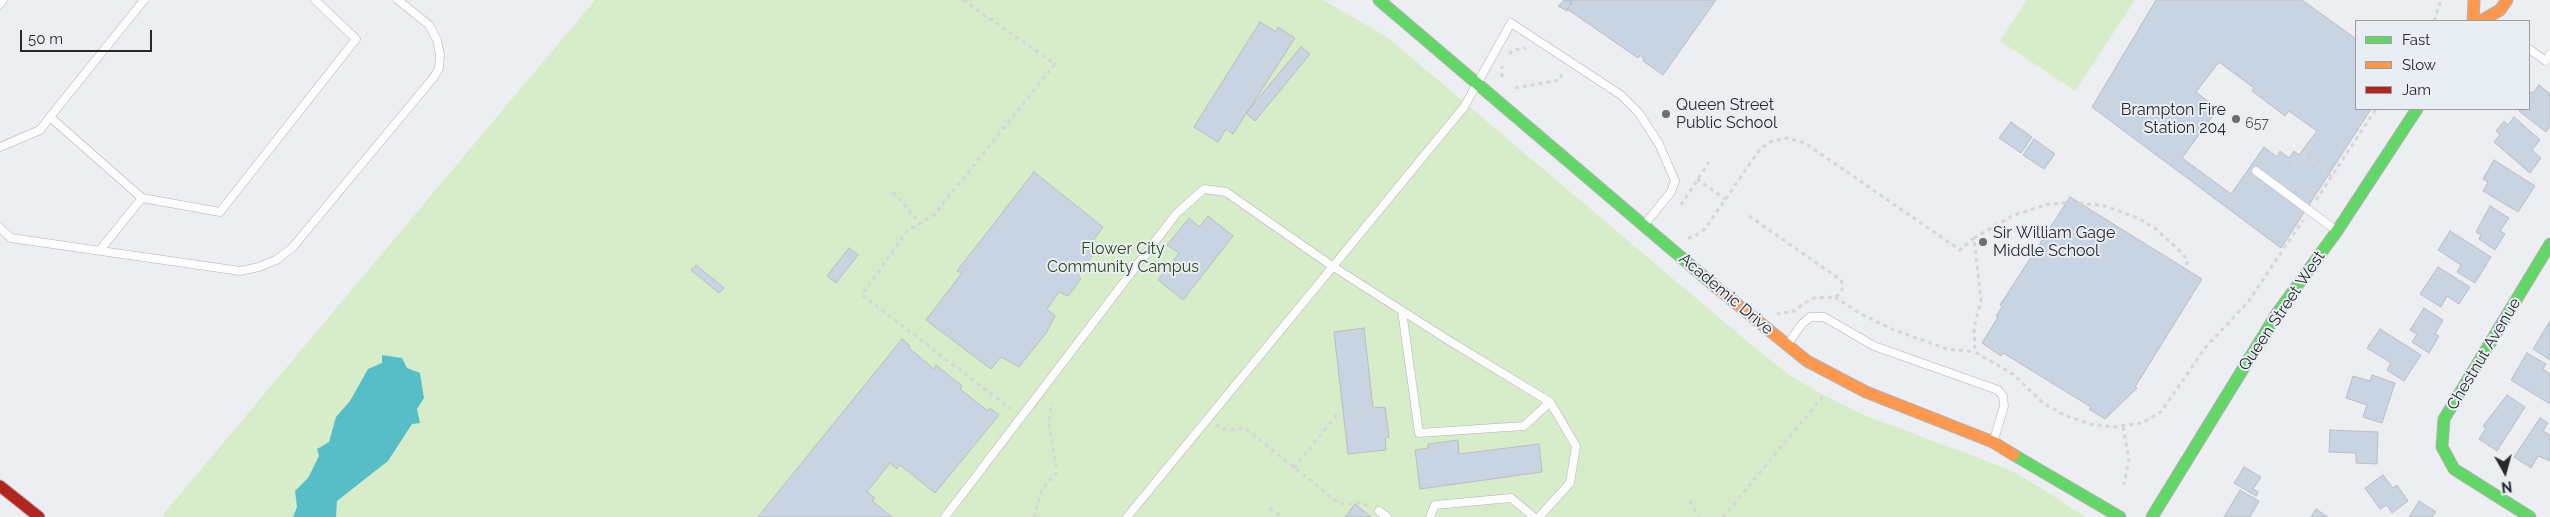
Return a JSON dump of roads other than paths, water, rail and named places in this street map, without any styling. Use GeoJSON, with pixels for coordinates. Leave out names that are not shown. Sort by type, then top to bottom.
{"type":"FeatureCollection","features":[{"type":"Feature","properties":{"kind":"street","name":"Academic Drive"},"geometry":{"type":"LineString","coordinates":[[1379,0],[1786,346],[1831,375],[1866,392],[1993,442],[2120,517]]}},
{"type":"Feature","properties":{"kind":"street"},"geometry":{"type":"LineString","coordinates":[[2473,20],[2474,0]]}},
{"type":"Feature","properties":{"kind":"street"},"geometry":{"type":"LineString","coordinates":[[2484,20],[2500,10],[2507,0]]}},
{"type":"Feature","properties":{"kind":"street","name":"Queen Street West"},"geometry":{"type":"LineString","coordinates":[[2152,517],[2278,312],[2336,231],[2415,110]]}},
{"type":"Feature","properties":{"kind":"street","name":"Chestnut Avenue"},"geometry":{"type":"LineString","coordinates":[[2530,517],[2454,469],[2442,447],[2444,419],[2550,244]]}},
{"type":"Feature","properties":{"kind":"street"},"geometry":{"type":"LineString","coordinates":[[0,486],[39,517]]}},
{"type":"Feature","properties":{"kind":"lane"},"geometry":{"type":"LineString","coordinates":[[0,4],[3,0]]}},
{"type":"Feature","properties":{"kind":"lane"},"geometry":{"type":"LineString","coordinates":[[0,147],[40,130],[144,0]]}},
{"type":"Feature","properties":{"kind":"lane"},"geometry":{"type":"LineString","coordinates":[[50,117],[142,198],[220,212],[356,39],[316,0]]}},
{"type":"Feature","properties":{"kind":"lane"},"geometry":{"type":"LineString","coordinates":[[1,230],[11,238],[240,271],[259,267],[276,260],[292,248],[434,77],[439,68],[440,55],[437,40],[429,25],[398,0]]}},
{"type":"Feature","properties":{"kind":"lane"},"geometry":{"type":"LineString","coordinates":[[1127,517],[1464,107],[1512,23],[1602,84],[1622,95],[1639,113],[1659,144],[1675,181],[1671,192],[1644,225]]}},
{"type":"Feature","properties":{"kind":"lane"},"geometry":{"type":"LineString","coordinates":[[2530,50],[2546,61],[2550,54]]}},
{"type":"Feature","properties":{"kind":"lane"},"geometry":{"type":"LineString","coordinates":[[2256,170],[2336,231]]}},
{"type":"Feature","properties":{"kind":"lane"},"geometry":{"type":"LineString","coordinates":[[946,517],[1176,214],[1204,190],[1226,192],[1332,266],[1550,402],[1576,446],[1570,483],[1539,517]]}},
{"type":"Feature","properties":{"kind":"lane"},"geometry":{"type":"LineString","coordinates":[[100,250],[142,198]]}},
{"type":"Feature","properties":{"kind":"lane"},"geometry":{"type":"LineString","coordinates":[[1402,311],[1419,433],[1524,426],[1550,402]]}},
{"type":"Feature","properties":{"kind":"lane"},"geometry":{"type":"LineString","coordinates":[[1786,346],[1802,324],[1810,317],[1824,317],[1874,346],[1998,390],[2003,396],[2004,406],[1993,442]]}},
{"type":"Feature","properties":{"kind":"lane"},"geometry":{"type":"LineString","coordinates":[[1430,517],[1434,505],[1511,498],[1534,517]]}},
{"type":"Feature","properties":{"kind":"lane"},"geometry":{"type":"LineString","coordinates":[[1379,511],[1387,517]]}},
{"type":"Feature","properties":{"kind":"water"},"geometry":{"type":"Polygon","coordinates":[[[382,355],[402,358],[407,368],[420,373],[424,398],[417,409],[420,423],[412,424],[388,461],[337,501],[336,517],[293,517],[297,507],[295,491],[308,478],[319,456],[317,449],[329,442],[336,417],[350,401],[368,369],[382,363],[382,355]]]}},
{"type":"Feature","properties":{"kind":"place","name":"Queen Street Public School"},"geometry":{"type":"Point","coordinates":[1666,114]}},
{"type":"Feature","properties":{"kind":"place","name":"Brampton Fire Station 204"},"geometry":{"type":"Point","coordinates":[2236,119]}},
{"type":"Feature","properties":{"kind":"place","name":"Sir William Gage Middle School"},"geometry":{"type":"Point","coordinates":[1983,242]}},
{"type":"Feature","properties":{"kind":"park label","name":"Flower City Community Campus"},"geometry":{"type":"Point","coordinates":[1123,258]}}]}
